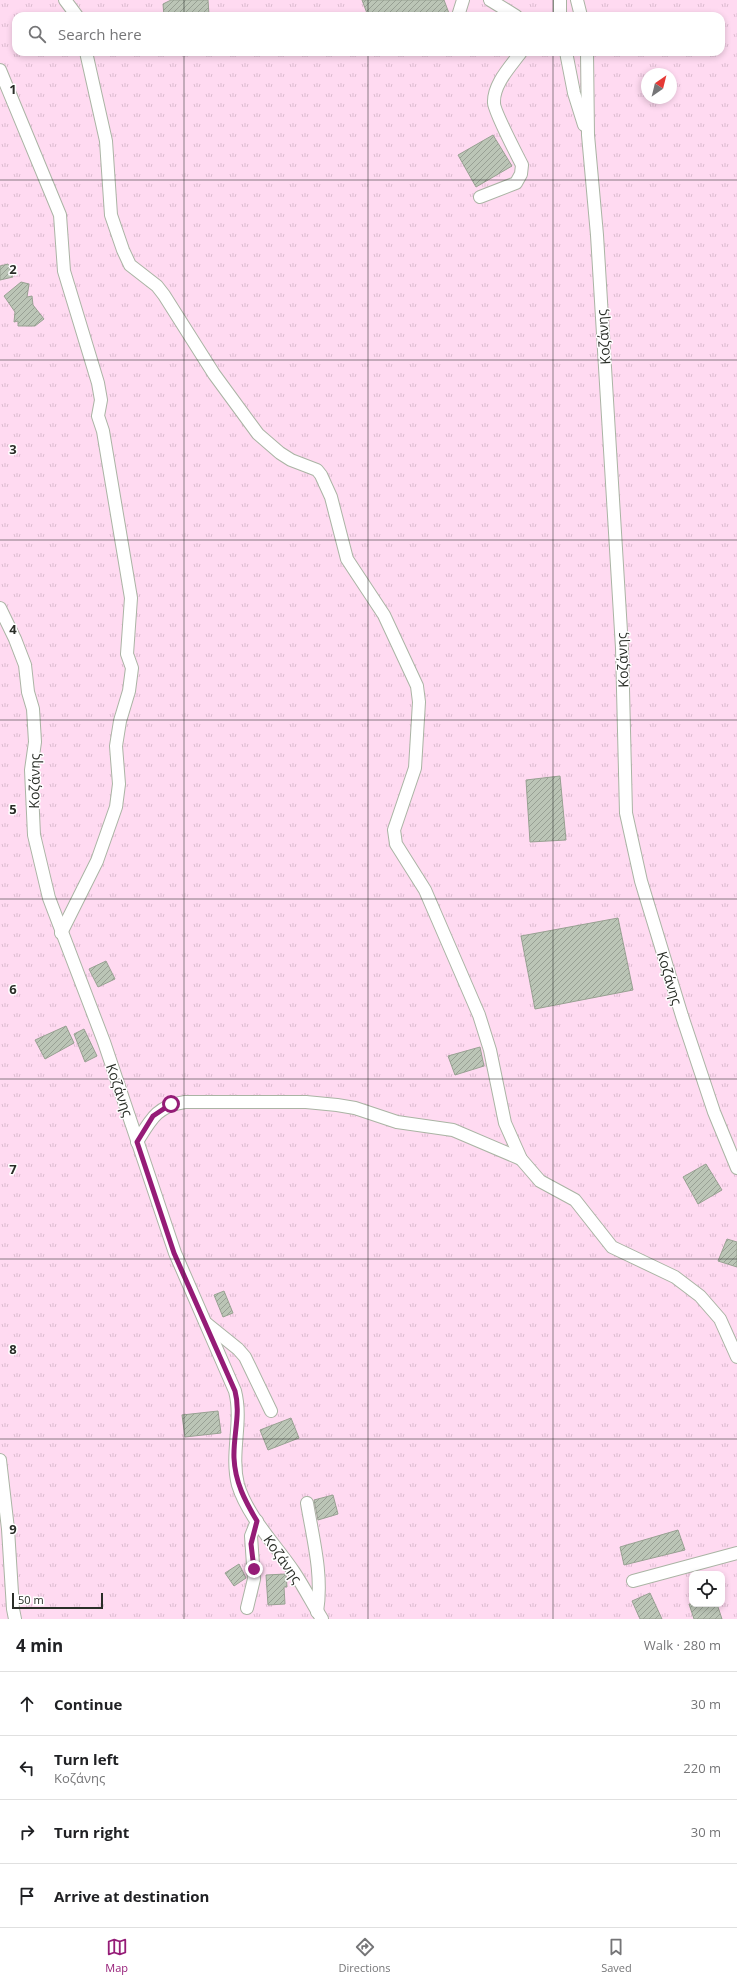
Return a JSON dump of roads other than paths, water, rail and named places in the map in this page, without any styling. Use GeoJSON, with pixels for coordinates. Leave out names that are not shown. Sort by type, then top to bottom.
{"type":"FeatureCollection","features":[{"type":"Feature","properties":{"kind":"street"},"geometry":{"type":"LineString","coordinates":[[65,0],[74,12]]}},
{"type":"Feature","properties":{"kind":"street"},"geometry":{"type":"LineString","coordinates":[[459,12],[463,0]]}},
{"type":"Feature","properties":{"kind":"street"},"geometry":{"type":"LineString","coordinates":[[490,0],[510,12]]}},
{"type":"Feature","properties":{"kind":"street"},"geometry":{"type":"LineString","coordinates":[[560,0],[560,12]]}},
{"type":"Feature","properties":{"kind":"street"},"geometry":{"type":"LineString","coordinates":[[577,0],[580,12]]}},
{"type":"Feature","properties":{"kind":"street"},"geometry":{"type":"LineString","coordinates":[[87,56],[106,141],[112,215],[123,250],[130,265],[164,295],[214,374],[258,434],[280,453],[291,460],[317,470],[321,475],[331,497],[347,559],[384,615],[417,686],[419,702],[415,768],[394,830],[394,838],[401,855],[425,890],[479,1015],[490,1050],[505,1123],[521,1158],[540,1181],[575,1200],[612,1247],[675,1277],[700,1296],[720,1319],[737,1357]]}},
{"type":"Feature","properties":{"kind":"street"},"geometry":{"type":"LineString","coordinates":[[480,197],[516,183],[521,174],[522,165],[493,104],[499,85],[518,56]]}},
{"type":"Feature","properties":{"kind":"street","name":"Κοζάνης"},"geometry":{"type":"LineString","coordinates":[[567,56],[574,93],[588,135]]}},
{"type":"Feature","properties":{"kind":"street","name":"Κοζάνης"},"geometry":{"type":"LineString","coordinates":[[587,56],[588,135],[597,235],[622,648],[626,813],[640,881],[682,1016],[714,1112],[737,1168]]}},
{"type":"Feature","properties":{"kind":"street"},"geometry":{"type":"LineString","coordinates":[[0,70],[60,215],[64,271],[80,320],[101,400],[98,416],[103,431],[131,598],[127,654],[132,668],[129,691],[120,722],[116,746],[119,784],[116,807],[97,861],[61,933]]}},
{"type":"Feature","properties":{"kind":"street","name":"Κοζάνης"},"geometry":{"type":"LineString","coordinates":[[0,608],[15,639],[25,665],[28,692],[32,709],[35,742],[32,770],[34,835],[49,898],[61,933],[104,1042],[174,1253],[235,1391],[237,1411],[234,1458],[236,1473],[245,1502],[294,1572],[320,1615]]}},
{"type":"Feature","properties":{"kind":"street"},"geometry":{"type":"LineString","coordinates":[[137,1142],[153,1116],[171,1104],[185,1102],[306,1102],[355,1108],[397,1122],[445,1127],[466,1134],[521,1158]]}},
{"type":"Feature","properties":{"kind":"street"},"geometry":{"type":"LineString","coordinates":[[206,1324],[238,1349],[245,1357],[271,1411]]}},
{"type":"Feature","properties":{"kind":"street"},"geometry":{"type":"LineString","coordinates":[[0,1460],[8,1529],[12,1603],[15,1619]]}},
{"type":"Feature","properties":{"kind":"street"},"geometry":{"type":"LineString","coordinates":[[307,1503],[320,1576],[320,1615]]}},
{"type":"Feature","properties":{"kind":"street"},"geometry":{"type":"LineString","coordinates":[[247,1608],[254,1579],[251,1544],[257,1521]]}},
{"type":"Feature","properties":{"kind":"street"},"geometry":{"type":"LineString","coordinates":[[633,1581],[737,1552]]}}]}
